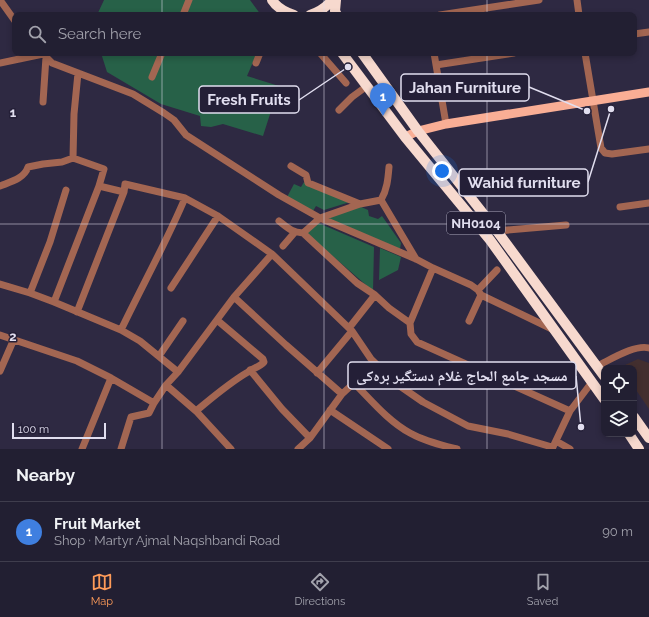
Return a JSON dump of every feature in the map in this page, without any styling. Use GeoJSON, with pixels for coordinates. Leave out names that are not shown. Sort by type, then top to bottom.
{"type":"FeatureCollection","features":[{"type":"Feature","properties":{"kind":"highway"},"geometry":{"type":"LineString","coordinates":[[272,0],[278,12]]}},
{"type":"Feature","properties":{"kind":"highway"},"geometry":{"type":"LineString","coordinates":[[318,12],[332,0]]}},
{"type":"Feature","properties":{"kind":"highway"},"geometry":{"type":"LineString","coordinates":[[336,0],[336,12]]}},
{"type":"Feature","properties":{"kind":"highway","name":"NH0104"},"geometry":{"type":"LineString","coordinates":[[344,56],[405,137],[490,240],[601,395]]}},
{"type":"Feature","properties":{"kind":"highway","name":"NH0104"},"geometry":{"type":"LineString","coordinates":[[364,56],[418,131],[497,231],[601,372]]}},
{"type":"Feature","properties":{"kind":"highway"},"geometry":{"type":"LineString","coordinates":[[637,421],[649,438]]}},
{"type":"Feature","properties":{"kind":"highway"},"geometry":{"type":"LineString","coordinates":[[631,437],[639,449]]}},
{"type":"Feature","properties":{"kind":"main road"},"geometry":{"type":"LineString","coordinates":[[405,137],[418,131],[446,124],[649,92]]}},
{"type":"Feature","properties":{"kind":"street"},"geometry":{"type":"LineString","coordinates":[[0,0],[12,17]]}},
{"type":"Feature","properties":{"kind":"street"},"geometry":{"type":"LineString","coordinates":[[184,12],[190,0]]}},
{"type":"Feature","properties":{"kind":"street"},"geometry":{"type":"LineString","coordinates":[[460,12],[539,0]]}},
{"type":"Feature","properties":{"kind":"street"},"geometry":{"type":"LineString","coordinates":[[577,0],[579,12]]}},
{"type":"Feature","properties":{"kind":"street"},"geometry":{"type":"LineString","coordinates":[[637,34],[649,32]]}},
{"type":"Feature","properties":{"kind":"street"},"geometry":{"type":"LineString","coordinates":[[0,63],[38,56]]}},
{"type":"Feature","properties":{"kind":"street"},"geometry":{"type":"LineString","coordinates":[[43,56],[43,102]]}},
{"type":"Feature","properties":{"kind":"street"},"geometry":{"type":"LineString","coordinates":[[44,56],[52,63],[133,94],[174,120],[186,135],[279,195],[320,218],[416,259],[471,285],[480,293],[555,331]]}},
{"type":"Feature","properties":{"kind":"street"},"geometry":{"type":"LineString","coordinates":[[152,77],[161,56]]}},
{"type":"Feature","properties":{"kind":"street"},"geometry":{"type":"LineString","coordinates":[[256,62],[259,56]]}},
{"type":"Feature","properties":{"kind":"street"},"geometry":{"type":"LineString","coordinates":[[323,56],[346,83]]}},
{"type":"Feature","properties":{"kind":"street"},"geometry":{"type":"LineString","coordinates":[[434,56],[446,124]]}},
{"type":"Feature","properties":{"kind":"street"},"geometry":{"type":"LineString","coordinates":[[436,65],[494,56]]}},
{"type":"Feature","properties":{"kind":"street"},"geometry":{"type":"LineString","coordinates":[[585,56],[601,148],[605,153],[612,154],[649,148]]}},
{"type":"Feature","properties":{"kind":"street"},"geometry":{"type":"LineString","coordinates":[[73,158],[74,114],[78,73]]}},
{"type":"Feature","properties":{"kind":"street"},"geometry":{"type":"LineString","coordinates":[[339,110],[352,97],[367,86]]}},
{"type":"Feature","properties":{"kind":"street"},"geometry":{"type":"LineString","coordinates":[[0,186],[16,179],[26,172],[28,168],[43,164],[62,162],[73,158],[104,168],[99,186],[54,302]]}},
{"type":"Feature","properties":{"kind":"street"},"geometry":{"type":"LineString","coordinates":[[291,166],[306,175],[308,183],[360,204]]}},
{"type":"Feature","properties":{"kind":"street"},"geometry":{"type":"LineString","coordinates":[[283,246],[320,218],[360,204],[381,200],[385,194],[389,167]]}},
{"type":"Feature","properties":{"kind":"street"},"geometry":{"type":"LineString","coordinates":[[77,312],[124,192],[125,184],[185,198],[218,216],[272,254],[350,330],[371,359],[397,384],[424,402],[468,426],[570,449]]}},
{"type":"Feature","properties":{"kind":"street"},"geometry":{"type":"LineString","coordinates":[[99,186],[124,192]]}},
{"type":"Feature","properties":{"kind":"street"},"geometry":{"type":"LineString","coordinates":[[30,293],[50,242],[66,190]]}},
{"type":"Feature","properties":{"kind":"street"},"geometry":{"type":"LineString","coordinates":[[121,330],[173,226],[185,198]]}},
{"type":"Feature","properties":{"kind":"street"},"geometry":{"type":"LineString","coordinates":[[381,200],[416,259]]}},
{"type":"Feature","properties":{"kind":"street"},"geometry":{"type":"LineString","coordinates":[[620,207],[649,203]]}},
{"type":"Feature","properties":{"kind":"street"},"geometry":{"type":"LineString","coordinates":[[171,288],[218,216]]}},
{"type":"Feature","properties":{"kind":"street"},"geometry":{"type":"LineString","coordinates":[[279,221],[289,229],[299,233],[357,284],[375,295],[389,308],[410,323]]}},
{"type":"Feature","properties":{"kind":"street"},"geometry":{"type":"LineString","coordinates":[[497,231],[566,225]]}},
{"type":"Feature","properties":{"kind":"street"},"geometry":{"type":"LineString","coordinates":[[121,449],[131,417],[149,413],[166,385],[178,372],[234,297],[272,254]]}},
{"type":"Feature","properties":{"kind":"street"},"geometry":{"type":"LineString","coordinates":[[433,268],[410,323],[411,334],[417,342],[570,411]]}},
{"type":"Feature","properties":{"kind":"street"},"geometry":{"type":"LineString","coordinates":[[469,321],[480,293],[497,270]]}},
{"type":"Feature","properties":{"kind":"street"},"geometry":{"type":"LineString","coordinates":[[0,284],[54,302],[121,330],[140,341],[178,372]]}},
{"type":"Feature","properties":{"kind":"street"},"geometry":{"type":"LineString","coordinates":[[317,373],[375,295]]}},
{"type":"Feature","properties":{"kind":"street"},"geometry":{"type":"LineString","coordinates":[[234,297],[342,394]]}},
{"type":"Feature","properties":{"kind":"street"},"geometry":{"type":"LineString","coordinates":[[196,412],[227,386],[250,370],[262,365],[264,362],[263,359],[218,320]]}},
{"type":"Feature","properties":{"kind":"street"},"geometry":{"type":"LineString","coordinates":[[158,356],[183,321]]}},
{"type":"Feature","properties":{"kind":"street"},"geometry":{"type":"LineString","coordinates":[[0,335],[77,361],[154,403]]}},
{"type":"Feature","properties":{"kind":"street"},"geometry":{"type":"LineString","coordinates":[[0,371],[14,340]]}},
{"type":"Feature","properties":{"kind":"street"},"geometry":{"type":"LineString","coordinates":[[597,366],[630,350],[645,347],[649,348]]}},
{"type":"Feature","properties":{"kind":"street"},"geometry":{"type":"LineString","coordinates":[[250,370],[282,409],[310,438]]}},
{"type":"Feature","properties":{"kind":"street"},"geometry":{"type":"LineString","coordinates":[[82,449],[110,378]]}},
{"type":"Feature","properties":{"kind":"street"},"geometry":{"type":"LineString","coordinates":[[553,446],[570,411],[592,382]]}},
{"type":"Feature","properties":{"kind":"street"},"geometry":{"type":"LineString","coordinates":[[298,449],[310,438],[342,394],[354,383],[393,421],[410,433],[457,449]]}},
{"type":"Feature","properties":{"kind":"street"},"geometry":{"type":"LineString","coordinates":[[166,385],[196,412],[231,449]]}},
{"type":"Feature","properties":{"kind":"street"},"geometry":{"type":"LineString","coordinates":[[330,410],[388,449]]}},
{"type":"Feature","properties":{"kind":"shaded area"},"geometry":{"type":"Polygon","coordinates":[[[638,359],[649,363],[649,409],[637,391],[637,365],[625,365],[638,359]]]}},
{"type":"Feature","properties":{"kind":"green space"},"geometry":{"type":"Polygon","coordinates":[[[104,0],[250,0],[259,12],[98,12],[104,0]]]}},
{"type":"Feature","properties":{"kind":"green space"},"geometry":{"type":"Polygon","coordinates":[[[102,56],[256,56],[247,76],[279,86],[263,136],[223,124],[211,127],[201,126],[200,116],[161,104],[107,72],[102,56]]]}},
{"type":"Feature","properties":{"kind":"green space"},"geometry":{"type":"Polygon","coordinates":[[[304,182],[350,202],[324,210],[316,206],[313,211],[287,197],[294,184],[301,187],[304,182]]]}},
{"type":"Feature","properties":{"kind":"green space"},"geometry":{"type":"Polygon","coordinates":[[[359,206],[368,210],[369,216],[378,219],[382,216],[401,243],[400,249],[325,217],[359,206]]]}},
{"type":"Feature","properties":{"kind":"green space"},"geometry":{"type":"Polygon","coordinates":[[[316,222],[374,247],[373,291],[305,232],[316,222]]]}},
{"type":"Feature","properties":{"kind":"green space"},"geometry":{"type":"Polygon","coordinates":[[[380,248],[401,257],[398,270],[379,280],[380,248]]]}},
{"type":"Feature","properties":{"kind":"place","name":"Fresh Fruits"},"geometry":{"type":"Point","coordinates":[348,67]}},
{"type":"Feature","properties":{"kind":"place","name":"Wahid furniture"},"geometry":{"type":"Point","coordinates":[611,109]}},
{"type":"Feature","properties":{"kind":"place","name":"Jahan Furniture"},"geometry":{"type":"Point","coordinates":[587,111]}},
{"type":"Feature","properties":{"kind":"place","name":"Fruit Market"},"geometry":{"type":"Point","coordinates":[383,116]}},
{"type":"Feature","properties":{"kind":"place","name":"مسجد جامع الحاج غلام دستگیر بره‌کی"},"geometry":{"type":"Point","coordinates":[581,427]}}]}
